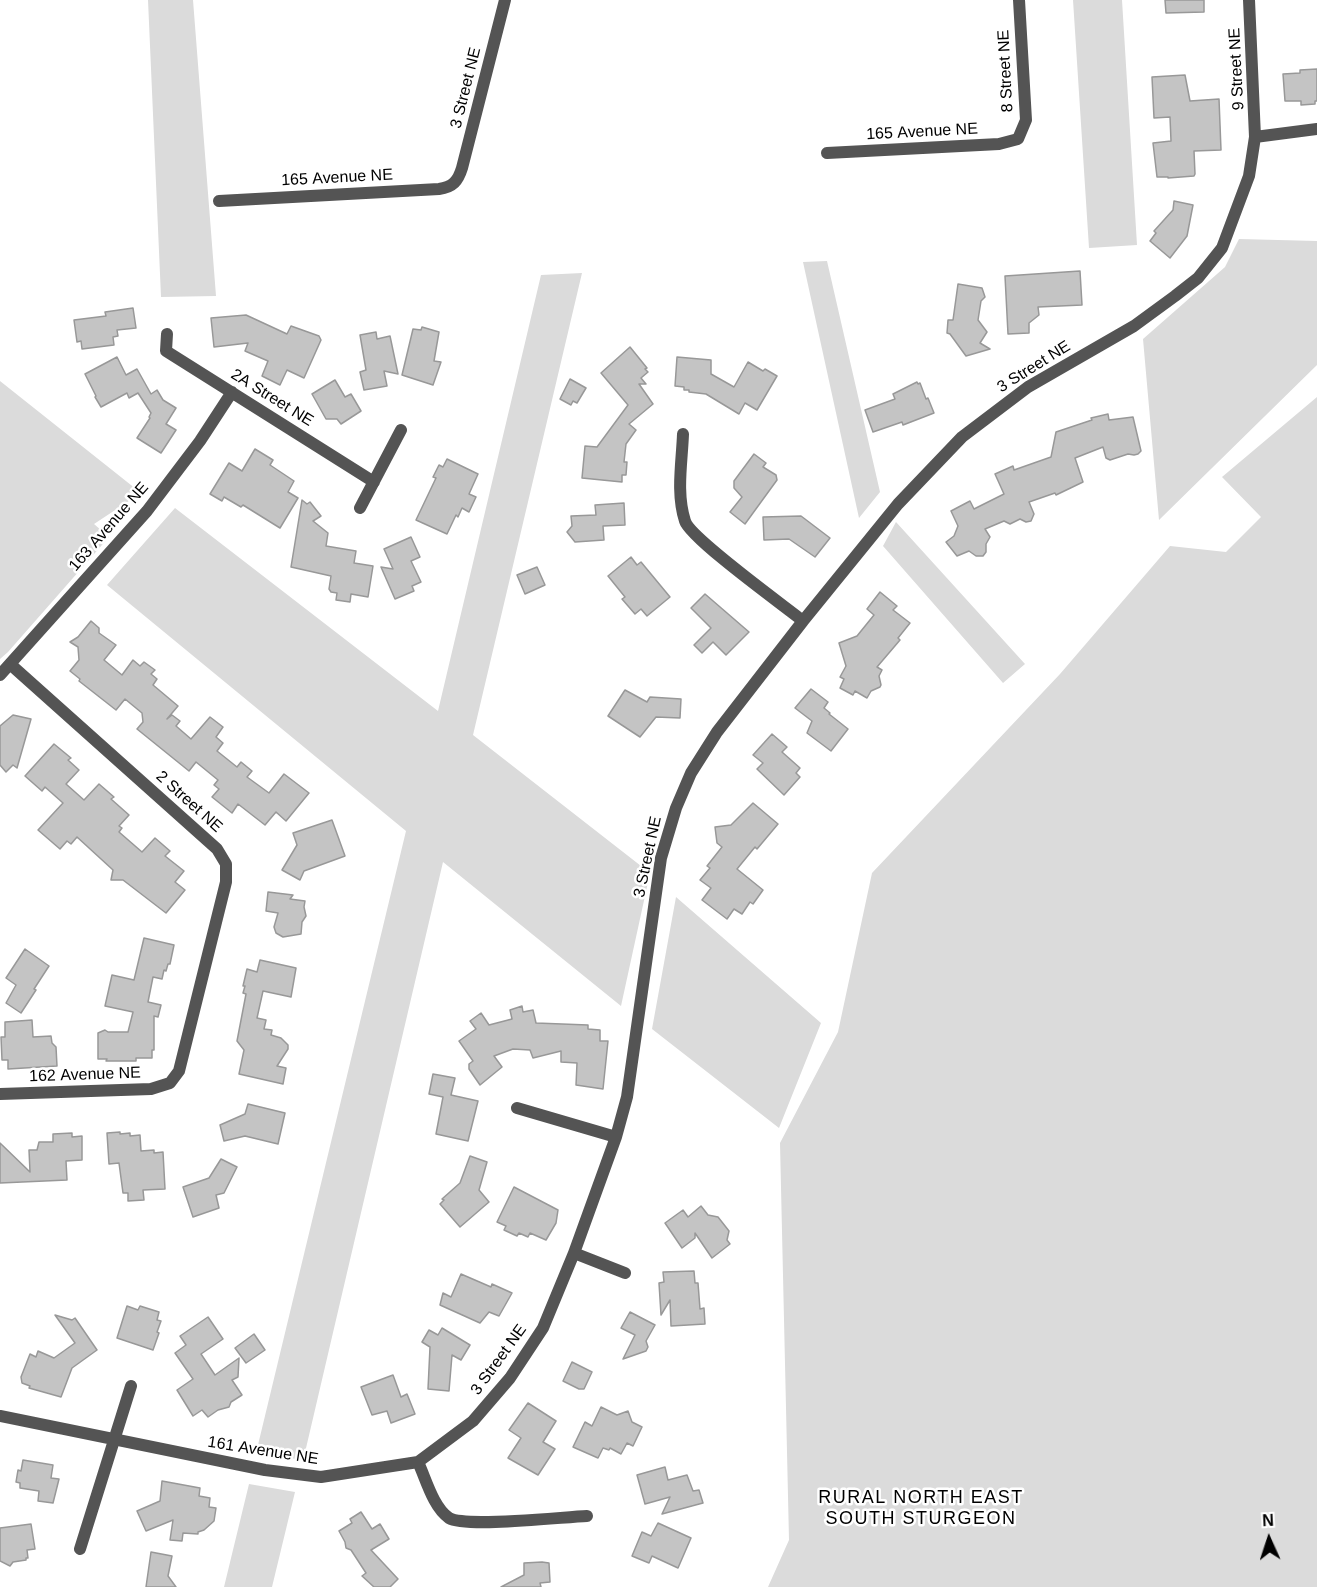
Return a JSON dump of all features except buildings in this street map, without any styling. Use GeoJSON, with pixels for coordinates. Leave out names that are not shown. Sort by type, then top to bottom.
{"type":"FeatureCollection","features":[{"type":"Feature","properties":{"kind":"street","name":"3 Street NE"},"geometry":{"type":"LineString","coordinates":[[455,183],[462,168],[506,0]]}},
{"type":"Feature","properties":{"kind":"street","name":"8 Street NE"},"geometry":{"type":"LineString","coordinates":[[1018,139],[1026,120],[1019,0]]}},
{"type":"Feature","properties":{"kind":"street","name":"9 Street NE"},"geometry":{"type":"LineString","coordinates":[[1249,0],[1256,137]]}},
{"type":"Feature","properties":{"kind":"street"},"geometry":{"type":"LineString","coordinates":[[1256,137],[1317,129]]}},
{"type":"Feature","properties":{"kind":"street","name":"3 Street NE"},"geometry":{"type":"LineString","coordinates":[[418,1462],[473,1421],[510,1378],[543,1328],[574,1253],[616,1137],[627,1097],[665,840],[692,773],[717,732],[898,504],[962,437],[1028,387],[1134,326],[1198,278],[1222,248],[1232,225],[1249,176],[1256,137]]}},
{"type":"Feature","properties":{"kind":"street","name":"165 Avenue NE"},"geometry":{"type":"LineString","coordinates":[[827,153],[999,144],[1018,139]]}},
{"type":"Feature","properties":{"kind":"street","name":"165 Avenue NE"},"geometry":{"type":"LineString","coordinates":[[219,201],[439,189],[448,188],[455,183]]}},
{"type":"Feature","properties":{"kind":"street","name":"2A Street NE"},"geometry":{"type":"LineString","coordinates":[[167,334],[166,351],[374,482]]}},
{"type":"Feature","properties":{"kind":"street","name":"163 Avenue NE"},"geometry":{"type":"LineString","coordinates":[[0,675],[147,511],[200,441],[231,392]]}},
{"type":"Feature","properties":{"kind":"street"},"geometry":{"type":"LineString","coordinates":[[360,508],[401,430]]}},
{"type":"Feature","properties":{"kind":"street"},"geometry":{"type":"LineString","coordinates":[[683,434],[680,495],[685,523],[706,544],[803,621]]}},
{"type":"Feature","properties":{"kind":"street","name":"2 Street NE"},"geometry":{"type":"LineString","coordinates":[[10,664],[217,849],[226,864],[226,882],[179,1071],[170,1083]]}},
{"type":"Feature","properties":{"kind":"street","name":"162 Avenue NE"},"geometry":{"type":"LineString","coordinates":[[0,1094],[151,1089],[170,1083]]}},
{"type":"Feature","properties":{"kind":"street"},"geometry":{"type":"LineString","coordinates":[[517,1108],[616,1137]]}},
{"type":"Feature","properties":{"kind":"street"},"geometry":{"type":"LineString","coordinates":[[574,1253],[626,1273]]}},
{"type":"Feature","properties":{"kind":"street"},"geometry":{"type":"LineString","coordinates":[[80,1549],[131,1386]]}},
{"type":"Feature","properties":{"kind":"street","name":"161 Avenue NE"},"geometry":{"type":"LineString","coordinates":[[0,1416],[265,1470],[321,1478],[418,1462]]}},
{"type":"Feature","properties":{"kind":"street"},"geometry":{"type":"LineString","coordinates":[[418,1462],[437,1504],[450,1518],[469,1523],[587,1516]]}},
{"type":"Feature","properties":{"kind":"shaded area"},"geometry":{"type":"Polygon","coordinates":[[[148,0],[193,0],[216,296],[161,297],[148,0]]]}},
{"type":"Feature","properties":{"kind":"shaded area"},"geometry":{"type":"Polygon","coordinates":[[[1073,0],[1122,0],[1137,245],[1089,248],[1073,0]]]}},
{"type":"Feature","properties":{"kind":"shaded area"},"geometry":{"type":"Polygon","coordinates":[[[1239,239],[1317,241],[1317,365],[1159,520],[1143,339],[1225,267],[1239,239]]]}},
{"type":"Feature","properties":{"kind":"shaded area"},"geometry":{"type":"Polygon","coordinates":[[[827,261],[880,492],[859,518],[803,262],[827,261]]]}},
{"type":"Feature","properties":{"kind":"shaded area"},"geometry":{"type":"Polygon","coordinates":[[[582,273],[473,735],[650,873],[621,1006],[443,862],[303,1461],[257,1449],[406,831],[107,585],[175,508],[438,711],[541,275],[582,273]]]}},
{"type":"Feature","properties":{"kind":"shaded area"},"geometry":{"type":"Polygon","coordinates":[[[0,381],[141,493],[94,524],[109,537],[0,659],[0,381]]]}},
{"type":"Feature","properties":{"kind":"shaded area"},"geometry":{"type":"Polygon","coordinates":[[[1317,397],[1317,1587],[768,1587],[789,1540],[780,1143],[838,1032],[872,873],[1060,674],[1170,546],[1226,552],[1261,517],[1222,477],[1317,397]]]}},
{"type":"Feature","properties":{"kind":"shaded area"},"geometry":{"type":"Polygon","coordinates":[[[896,522],[1025,664],[1003,683],[883,546],[896,522]]]}},
{"type":"Feature","properties":{"kind":"shaded area"},"geometry":{"type":"Polygon","coordinates":[[[676,897],[821,1023],[779,1128],[652,1029],[676,897]]]}},
{"type":"Feature","properties":{"kind":"shaded area"},"geometry":{"type":"Polygon","coordinates":[[[249,1484],[295,1492],[272,1587],[224,1587],[249,1484]]]}},
{"type":"Feature","properties":{"kind":"district","name":"RURAL NORTH EAST SOUTH STURGEON"},"geometry":{"type":"Point","coordinates":[921,1508]}}]}
